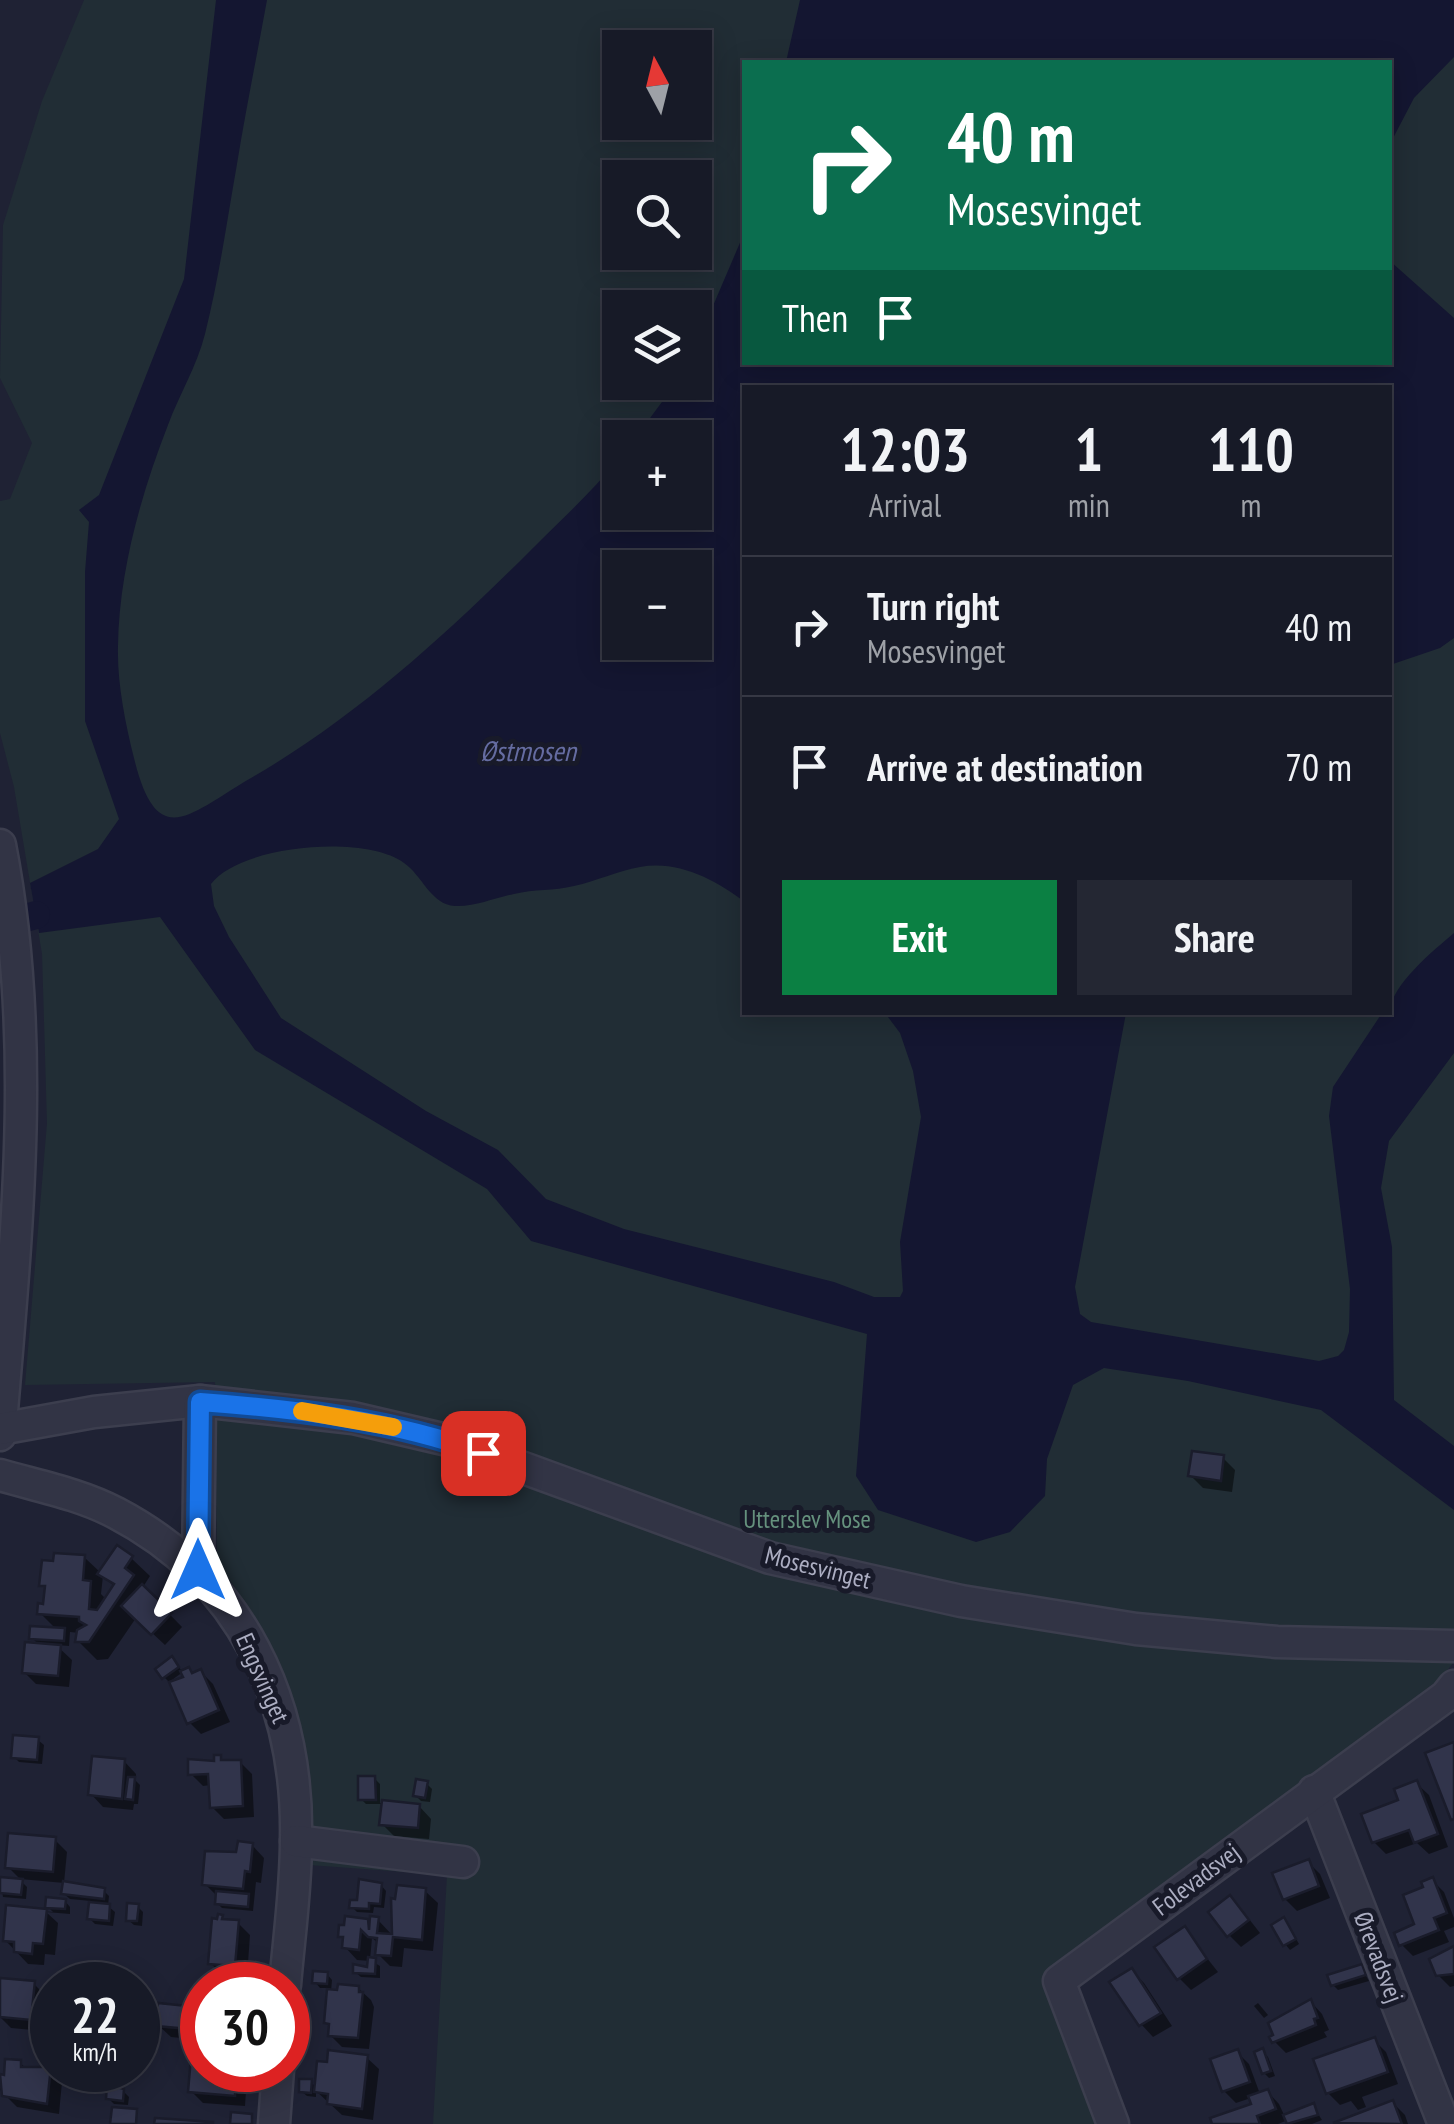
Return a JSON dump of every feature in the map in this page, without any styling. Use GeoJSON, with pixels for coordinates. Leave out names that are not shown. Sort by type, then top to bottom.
{"type":"FeatureCollection","features":[{"type":"Feature","properties":{"kind":"street"},"geometry":{"type":"LineString","coordinates":[[0,1431],[22,1090],[18,973],[2,858]]}},
{"type":"Feature","properties":{"kind":"street"},"geometry":{"type":"LineString","coordinates":[[198,1570],[200,1402]]}},
{"type":"Feature","properties":{"kind":"street","name":"Mosesvinget"},"geometry":{"type":"LineString","coordinates":[[0,1431],[94,1412],[200,1402],[353,1418],[447,1440],[770,1558],[961,1601],[1136,1629],[1277,1642],[1454,1646]]}},
{"type":"Feature","properties":{"kind":"street","name":"Engsvinget"},"geometry":{"type":"LineString","coordinates":[[0,1475],[113,1511],[152,1534],[198,1570],[237,1621],[266,1672],[286,1724],[296,1841],[287,1962]]}},
{"type":"Feature","properties":{"kind":"street","name":"Folevadsvej"},"geometry":{"type":"LineString","coordinates":[[1113,2124],[1059,1981],[1446,1696],[1454,1686]]}},
{"type":"Feature","properties":{"kind":"street","name":"Ørevadsvej"},"geometry":{"type":"LineString","coordinates":[[1314,1790],[1444,2124]]}},
{"type":"Feature","properties":{"kind":"street"},"geometry":{"type":"LineString","coordinates":[[296,1841],[463,1862]]}},
{"type":"Feature","properties":{"kind":"street"},"geometry":{"type":"LineString","coordinates":[[274,2124],[276,2092]]}},
{"type":"Feature","properties":{"kind":"green space","name":"Utterslev Mose"},"geometry":{"type":"Polygon","coordinates":[[[84,0],[1454,0],[1454,1662],[1440,1679],[1051,1969],[1107,2124],[433,2124],[447,1875],[309,1865],[306,1760],[286,1686],[257,1621],[217,1561],[215,1382],[25,1385],[47,1123],[42,954],[14,787],[0,733],[0,501],[10,499],[32,443],[0,378],[3,225],[42,101],[84,0]]]}},
{"type":"Feature","properties":{"kind":"water","name":"Østmosen"},"geometry":{"type":"Polygon","coordinates":[[[216,0],[267,0],[205,334],[158,451],[141,506],[119,618],[120,688],[134,758],[143,788],[153,806],[165,816],[193,813],[289,754],[363,702],[499,582],[602,477],[602,530],[712,530],[712,420],[649,420],[663,400],[712,400],[712,308],[742,238],[742,365],[1392,365],[1392,263],[1454,318],[1454,638],[1440,648],[1392,664],[1392,385],[742,385],[742,900],[696,874],[654,866],[566,888],[522,892],[455,906],[439,901],[410,868],[386,854],[333,847],[304,848],[248,860],[211,884],[214,906],[229,937],[281,1018],[426,1111],[498,1150],[546,1199],[624,1229],[834,1282],[874,1297],[900,1297],[903,1291],[900,1242],[921,1117],[913,1071],[900,1033],[886,1015],[1126,1015],[1075,1287],[1080,1314],[1091,1322],[1319,1361],[1338,1356],[1349,1332],[1350,1289],[1329,1116],[1333,1087],[1381,1015],[1392,1015],[1392,1002],[1405,980],[1454,933],[1454,1053],[1389,1141],[1381,1188],[1392,1247],[1394,1400],[1454,1446],[1454,1510],[1321,1410],[1188,1381],[1104,1368],[1073,1385],[1047,1459],[1045,1496],[1010,1532],[976,1542],[878,1510],[856,1476],[867,1334],[531,1241],[487,1189],[255,1050],[160,917],[39,933],[30,883],[98,849],[119,819],[85,721],[89,522],[79,510],[99,495],[184,279],[216,0]]]}},
{"type":"Feature","properties":{"kind":"water"},"geometry":{"type":"Polygon","coordinates":[[[800,0],[1454,0],[1454,57],[1414,98],[1392,140],[1392,60],[786,60],[800,0]]]}},
{"type":"Feature","properties":{"kind":"building"},"geometry":{"type":"Polygon","coordinates":[[[1192,1451],[1224,1455],[1221,1481],[1188,1476],[1192,1451]]]}},
{"type":"Feature","properties":{"kind":"building"},"geometry":{"type":"Polygon","coordinates":[[[117,1545],[133,1556],[125,1568],[134,1575],[89,1642],[75,1642],[77,1630],[86,1625],[79,1617],[37,1614],[38,1603],[43,1604],[45,1586],[39,1586],[42,1560],[53,1561],[54,1553],[85,1555],[83,1580],[91,1581],[89,1609],[97,1610],[114,1584],[97,1574],[117,1545]]]}},
{"type":"Feature","properties":{"kind":"building"},"geometry":{"type":"Polygon","coordinates":[[[142,1584],[172,1613],[151,1635],[121,1606],[142,1584]]]}},
{"type":"Feature","properties":{"kind":"building"},"geometry":{"type":"Polygon","coordinates":[[[30,1626],[65,1628],[64,1641],[29,1639],[30,1626]]]}},
{"type":"Feature","properties":{"kind":"building"},"geometry":{"type":"Polygon","coordinates":[[[25,1642],[61,1645],[58,1676],[22,1673],[25,1642]]]}},
{"type":"Feature","properties":{"kind":"building"},"geometry":{"type":"Polygon","coordinates":[[[172,1656],[179,1667],[162,1679],[155,1669],[172,1656]]]}},
{"type":"Feature","properties":{"kind":"building"},"geometry":{"type":"Polygon","coordinates":[[[189,1667],[192,1673],[201,1669],[219,1710],[187,1724],[169,1682],[183,1677],[180,1671],[189,1667]]]}},
{"type":"Feature","properties":{"kind":"building"},"geometry":{"type":"Polygon","coordinates":[[[13,1735],[39,1737],[37,1760],[11,1758],[13,1735]]]}},
{"type":"Feature","properties":{"kind":"building"},"geometry":{"type":"Polygon","coordinates":[[[1454,1742],[1454,1819],[1451,1820],[1425,1753],[1454,1742]]]}},
{"type":"Feature","properties":{"kind":"building"},"geometry":{"type":"Polygon","coordinates":[[[214,1755],[221,1755],[221,1760],[241,1760],[243,1806],[210,1808],[208,1774],[188,1775],[188,1759],[214,1761],[214,1755]]]}},
{"type":"Feature","properties":{"kind":"building"},"geometry":{"type":"Polygon","coordinates":[[[92,1756],[125,1759],[122,1799],[88,1795],[92,1756]]]}},
{"type":"Feature","properties":{"kind":"building"},"geometry":{"type":"Polygon","coordinates":[[[358,1776],[375,1776],[376,1800],[358,1800],[358,1776]]]}},
{"type":"Feature","properties":{"kind":"building"},"geometry":{"type":"Polygon","coordinates":[[[128,1777],[135,1777],[133,1800],[125,1799],[128,1777]]]}},
{"type":"Feature","properties":{"kind":"building"},"geometry":{"type":"Polygon","coordinates":[[[416,1779],[428,1781],[425,1798],[413,1796],[416,1779]]]}},
{"type":"Feature","properties":{"kind":"building"},"geometry":{"type":"Polygon","coordinates":[[[1417,1780],[1438,1834],[1414,1843],[1409,1830],[1372,1843],[1361,1814],[1398,1800],[1394,1789],[1417,1780]]]}},
{"type":"Feature","properties":{"kind":"building"},"geometry":{"type":"Polygon","coordinates":[[[382,1800],[420,1804],[418,1828],[379,1825],[382,1800]]]}},
{"type":"Feature","properties":{"kind":"building"},"geometry":{"type":"Polygon","coordinates":[[[8,1833],[56,1837],[53,1872],[5,1868],[8,1833]]]}},
{"type":"Feature","properties":{"kind":"building"},"geometry":{"type":"Polygon","coordinates":[[[238,1841],[253,1843],[250,1872],[245,1871],[243,1889],[202,1885],[205,1851],[236,1852],[238,1841]]]}},
{"type":"Feature","properties":{"kind":"building"},"geometry":{"type":"Polygon","coordinates":[[[1309,1859],[1319,1886],[1283,1900],[1272,1873],[1309,1859]]]}},
{"type":"Feature","properties":{"kind":"building"},"geometry":{"type":"Polygon","coordinates":[[[0,1877],[23,1879],[21,1895],[0,1893],[0,1877]]]}},
{"type":"Feature","properties":{"kind":"building"},"geometry":{"type":"Polygon","coordinates":[[[1433,1877],[1447,1913],[1434,1918],[1439,1930],[1399,1946],[1394,1933],[1414,1924],[1403,1895],[1423,1887],[1421,1882],[1433,1877]]]}},
{"type":"Feature","properties":{"kind":"building"},"geometry":{"type":"Polygon","coordinates":[[[359,1879],[382,1883],[380,1904],[369,1903],[369,1909],[349,1908],[350,1900],[357,1900],[359,1879]]]}},
{"type":"Feature","properties":{"kind":"building"},"geometry":{"type":"Polygon","coordinates":[[[63,1881],[105,1888],[104,1899],[61,1894],[63,1881]]]}},
{"type":"Feature","properties":{"kind":"building"},"geometry":{"type":"Polygon","coordinates":[[[397,1885],[426,1888],[422,1940],[393,1937],[391,1956],[375,1955],[377,1938],[368,1937],[361,1930],[359,1950],[342,1948],[339,1925],[344,1925],[345,1916],[368,1919],[369,1930],[370,1916],[379,1917],[377,1933],[392,1934],[391,1898],[395,1899],[397,1885]]]}},
{"type":"Feature","properties":{"kind":"building"},"geometry":{"type":"Polygon","coordinates":[[[216,1891],[249,1894],[248,1907],[215,1904],[216,1891]]]}},
{"type":"Feature","properties":{"kind":"building"},"geometry":{"type":"Polygon","coordinates":[[[1230,1895],[1249,1920],[1227,1937],[1208,1912],[1230,1895]]]}},
{"type":"Feature","properties":{"kind":"building"},"geometry":{"type":"Polygon","coordinates":[[[46,1897],[66,1899],[65,1909],[45,1908],[46,1897]]]}},
{"type":"Feature","properties":{"kind":"building"},"geometry":{"type":"Polygon","coordinates":[[[89,1902],[110,1904],[109,1921],[87,1919],[89,1902]]]}},
{"type":"Feature","properties":{"kind":"building"},"geometry":{"type":"Polygon","coordinates":[[[127,1903],[139,1904],[137,1921],[126,1921],[127,1903]]]}},
{"type":"Feature","properties":{"kind":"building"},"geometry":{"type":"Polygon","coordinates":[[[6,1905],[47,1909],[43,1944],[33,1943],[32,1954],[14,1952],[14,1942],[3,1941],[6,1905]]]}},
{"type":"Feature","properties":{"kind":"building"},"geometry":{"type":"Polygon","coordinates":[[[218,1914],[223,1915],[222,1919],[239,1920],[235,1962],[208,1962],[212,1918],[217,1919],[218,1914]]]}},
{"type":"Feature","properties":{"kind":"building"},"geometry":{"type":"Polygon","coordinates":[[[1284,1917],[1296,1939],[1283,1946],[1271,1925],[1284,1917]]]}},
{"type":"Feature","properties":{"kind":"building"},"geometry":{"type":"Polygon","coordinates":[[[1185,1926],[1207,1959],[1177,1980],[1154,1947],[1185,1926]]]}},
{"type":"Feature","properties":{"kind":"building"},"geometry":{"type":"Polygon","coordinates":[[[1454,1946],[1454,1974],[1436,1976],[1429,1959],[1454,1946]]]}},
{"type":"Feature","properties":{"kind":"building"},"geometry":{"type":"Polygon","coordinates":[[[368,1957],[376,1958],[375,1974],[353,1973],[353,1964],[367,1967],[368,1957]]]}},
{"type":"Feature","properties":{"kind":"building"},"geometry":{"type":"Polygon","coordinates":[[[1362,1964],[1366,1975],[1331,1986],[1327,1975],[1362,1964]]]}},
{"type":"Feature","properties":{"kind":"building"},"geometry":{"type":"Polygon","coordinates":[[[1132,1968],[1161,2013],[1139,2026],[1109,1982],[1132,1968]]]}},
{"type":"Feature","properties":{"kind":"building"},"geometry":{"type":"Polygon","coordinates":[[[313,1971],[328,1972],[327,1984],[312,1983],[313,1971]]]}},
{"type":"Feature","properties":{"kind":"building"},"geometry":{"type":"Polygon","coordinates":[[[0,1978],[30,1981],[30,2020],[0,2017],[0,1978]]]}},
{"type":"Feature","properties":{"kind":"building"},"geometry":{"type":"Polygon","coordinates":[[[338,1984],[359,1986],[359,1992],[363,1992],[358,2038],[328,2036],[329,2024],[324,2023],[327,1989],[337,1990],[338,1984]]]}},
{"type":"Feature","properties":{"kind":"building"},"geometry":{"type":"Polygon","coordinates":[[[1311,1999],[1318,2018],[1314,2019],[1316,2025],[1272,2043],[1268,2023],[1311,1999]]]}},
{"type":"Feature","properties":{"kind":"building"},"geometry":{"type":"Polygon","coordinates":[[[160,2003],[180,2005],[180,2028],[160,2026],[160,2003]]]}},
{"type":"Feature","properties":{"kind":"building"},"geometry":{"type":"Polygon","coordinates":[[[1375,2037],[1388,2072],[1326,2094],[1313,2059],[1375,2037]]]}},
{"type":"Feature","properties":{"kind":"building"},"geometry":{"type":"Polygon","coordinates":[[[1263,2048],[1271,2071],[1262,2074],[1254,2052],[1263,2048]]]}},
{"type":"Feature","properties":{"kind":"building"},"geometry":{"type":"Polygon","coordinates":[[[1238,2049],[1250,2082],[1222,2092],[1210,2059],[1238,2049]]]}},
{"type":"Feature","properties":{"kind":"building"},"geometry":{"type":"Polygon","coordinates":[[[328,2050],[368,2055],[362,2109],[327,2104],[328,2094],[314,2092],[317,2061],[327,2062],[328,2050]]]}},
{"type":"Feature","properties":{"kind":"building"},"geometry":{"type":"Polygon","coordinates":[[[5,2059],[21,2060],[21,2067],[30,2067],[30,2092],[48,2092],[47,2104],[2,2096],[0,2074],[4,2075],[5,2059]]]}},
{"type":"Feature","properties":{"kind":"building"},"geometry":{"type":"Polygon","coordinates":[[[1268,2089],[1276,2109],[1257,2116],[1260,2124],[1212,2124],[1210,2118],[1251,2104],[1248,2096],[1268,2089]]]}},
{"type":"Feature","properties":{"kind":"building"},"geometry":{"type":"Polygon","coordinates":[[[106,2092],[124,2092],[123,2101],[106,2099],[106,2092]]]}},
{"type":"Feature","properties":{"kind":"building"},"geometry":{"type":"Polygon","coordinates":[[[188,2092],[235,2092],[235,2096],[188,2092]]]}},
{"type":"Feature","properties":{"kind":"building"},"geometry":{"type":"Polygon","coordinates":[[[1393,2100],[1402,2124],[1333,2123],[1393,2100]]]}},
{"type":"Feature","properties":{"kind":"building"},"geometry":{"type":"Polygon","coordinates":[[[1314,2103],[1318,2115],[1287,2124],[1283,2115],[1314,2103]]]}},
{"type":"Feature","properties":{"kind":"building"},"geometry":{"type":"Polygon","coordinates":[[[112,2107],[137,2109],[136,2124],[110,2124],[112,2107]]]}},
{"type":"Feature","properties":{"kind":"building"},"geometry":{"type":"Polygon","coordinates":[[[231,2112],[252,2114],[252,2124],[230,2124],[231,2112]]]}},
{"type":"Feature","properties":{"kind":"building"},"geometry":{"type":"Polygon","coordinates":[[[155,2118],[213,2122],[213,2124],[154,2124],[155,2118]]]}},
{"type":"Feature","properties":{"kind":"waterway"},"geometry":{"type":"LineString","coordinates":[[0,925],[36,915]]}},
{"type":"Feature","properties":{"kind":"slow traffic"},"geometry":{"type":"LineString","coordinates":[[302,1411],[393,1427]]}},
{"type":"Feature","properties":{"kind":"route"},"geometry":{"type":"LineString","coordinates":[[198,1570],[200,1402],[353,1418],[447,1440],[483,1453]]}}]}
